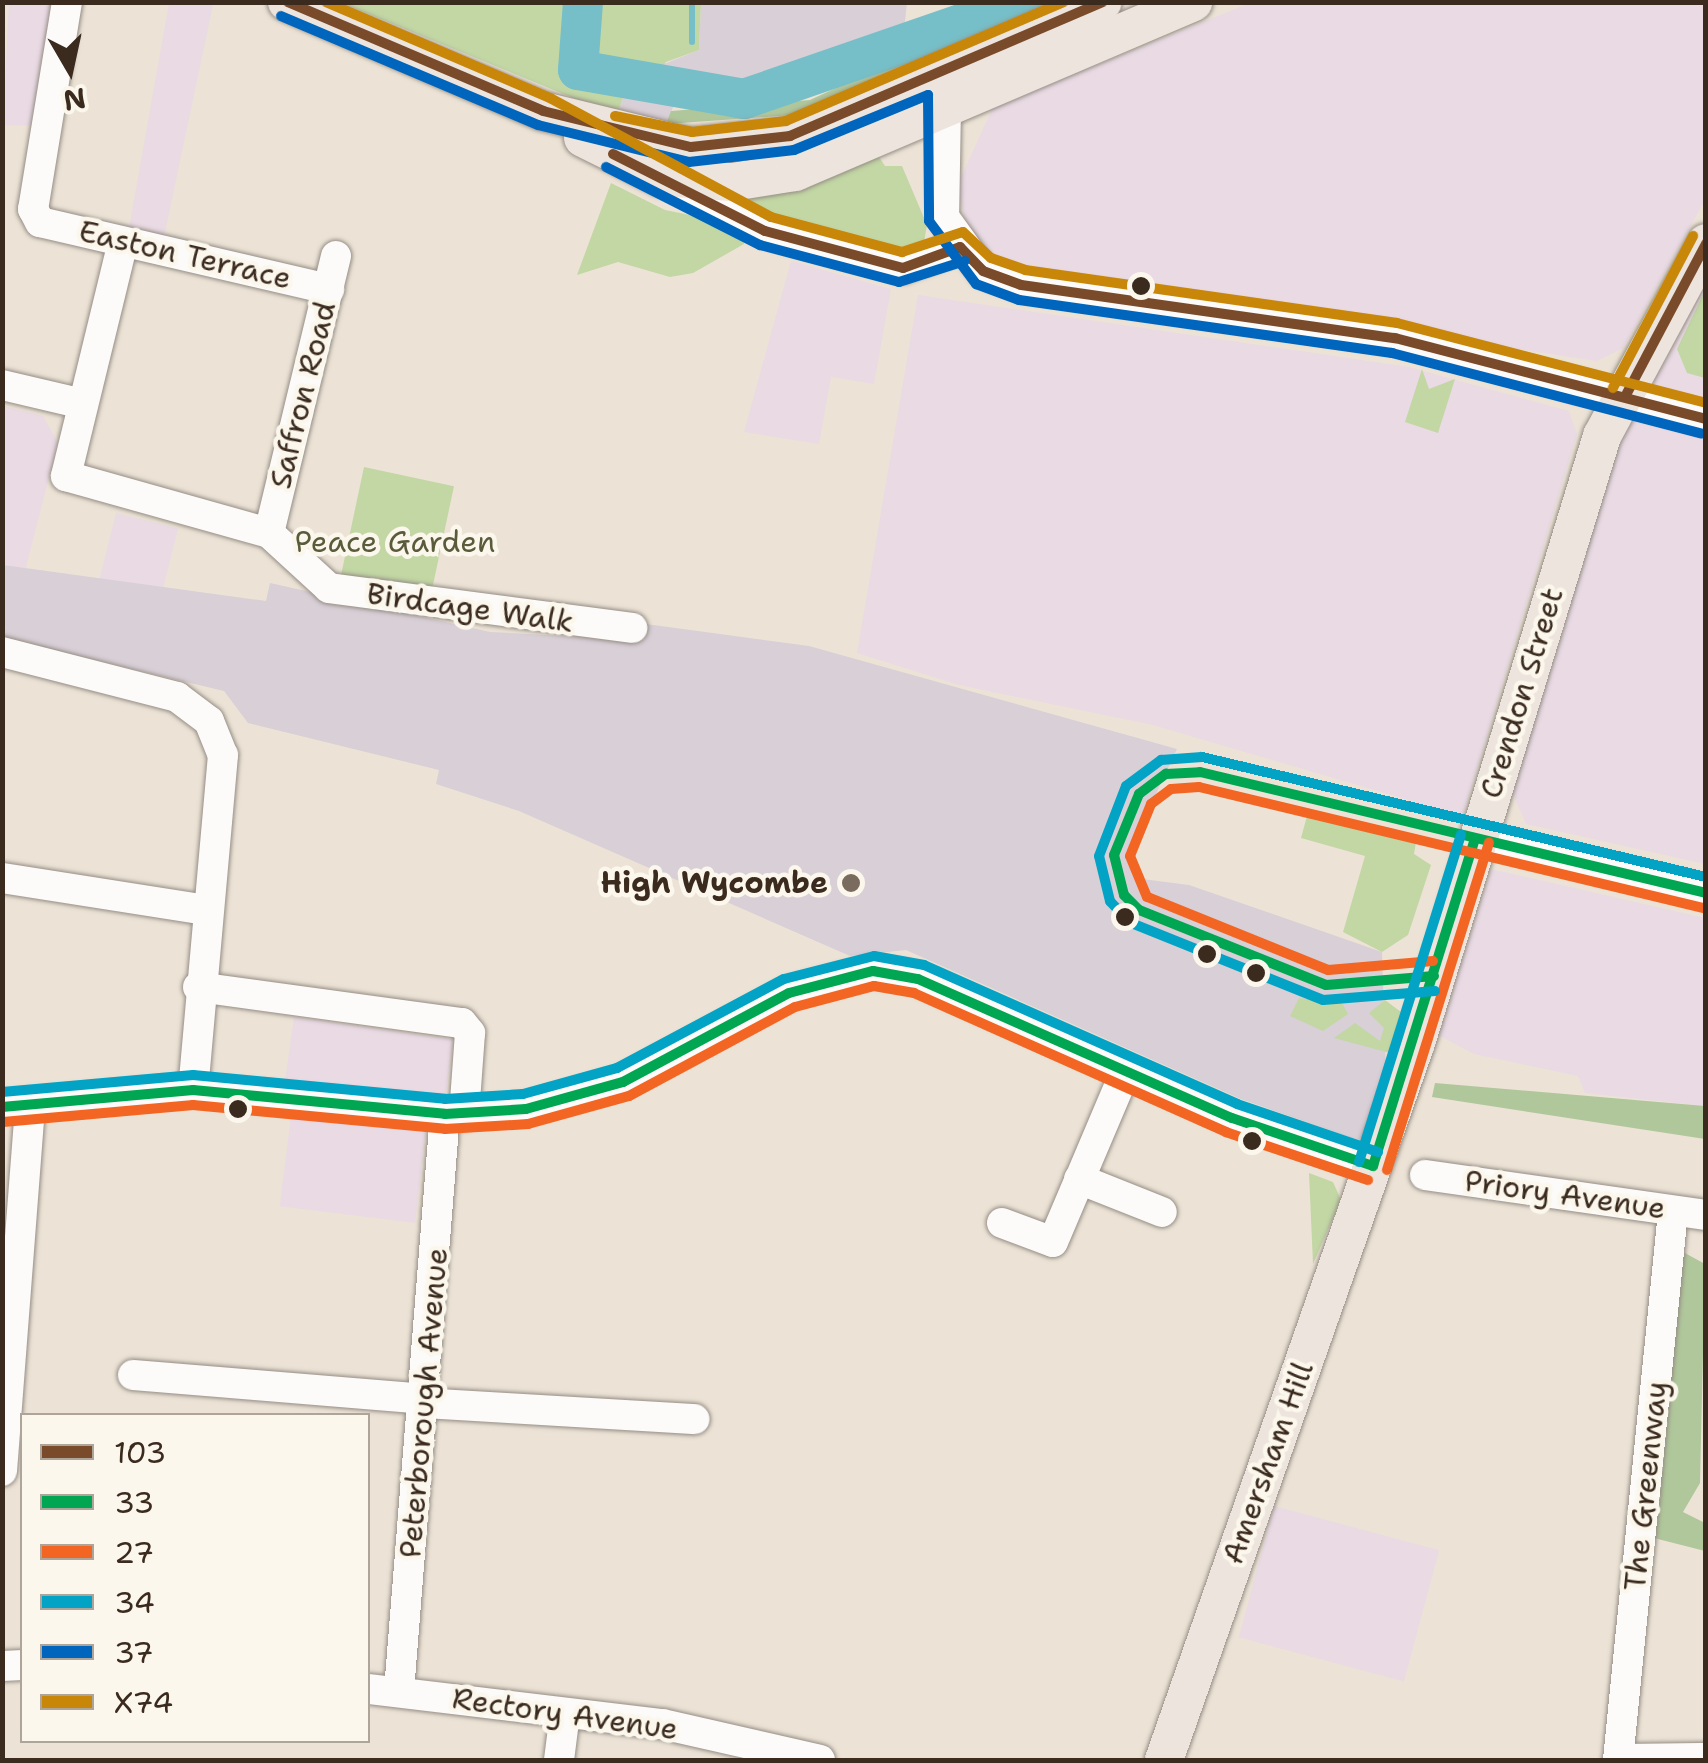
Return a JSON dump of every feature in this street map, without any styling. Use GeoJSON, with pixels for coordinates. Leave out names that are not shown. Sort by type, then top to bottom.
{"type":"FeatureCollection","features":[{"type":"Feature","properties":{"kind":"main road"},"geometry":{"type":"LineString","coordinates":[[286,2],[657,159],[790,136],[942,91],[1194,2]]}},
{"type":"Feature","properties":{"kind":"main road"},"geometry":{"type":"LineString","coordinates":[[942,91],[1103,2]]}},
{"type":"Feature","properties":{"kind":"main road","name":"Crendon Street"},"geometry":{"type":"LineString","coordinates":[[1375,1158],[1408,1066],[1475,838],[1602,436],[1706,242]]}},
{"type":"Feature","properties":{"kind":"main road","name":"Amersham Hill"},"geometry":{"type":"LineString","coordinates":[[1164,1760],[1375,1158]]}},
{"type":"Feature","properties":{"kind":"street","name":"Easton Terrace"},"geometry":{"type":"LineString","coordinates":[[67,2],[33,208],[40,222],[330,288]]}},
{"type":"Feature","properties":{"kind":"street"},"geometry":{"type":"LineString","coordinates":[[942,91],[938,191],[960,247],[983,271],[1021,285],[1395,338],[1626,395],[1706,420]]}},
{"type":"Feature","properties":{"kind":"street"},"geometry":{"type":"LineString","coordinates":[[657,159],[765,231],[904,268],[960,247]]}},
{"type":"Feature","properties":{"kind":"street"},"geometry":{"type":"LineString","coordinates":[[123,242],[66,476],[269,533]]}},
{"type":"Feature","properties":{"kind":"street","name":"Saffron Road"},"geometry":{"type":"LineString","coordinates":[[269,533],[336,256]]}},
{"type":"Feature","properties":{"kind":"street"},"geometry":{"type":"LineString","coordinates":[[2,385],[83,404]]}},
{"type":"Feature","properties":{"kind":"street","name":"Birdcage Walk"},"geometry":{"type":"LineString","coordinates":[[269,533],[329,588],[632,628]]}},
{"type":"Feature","properties":{"kind":"street"},"geometry":{"type":"LineString","coordinates":[[2,652],[178,696],[209,720],[223,755],[198,987],[193,1090]]}},
{"type":"Feature","properties":{"kind":"street"},"geometry":{"type":"LineString","coordinates":[[1475,838],[1706,893]]}},
{"type":"Feature","properties":{"kind":"street"},"geometry":{"type":"LineString","coordinates":[[2,878],[207,910]]}},
{"type":"Feature","properties":{"kind":"street"},"geometry":{"type":"LineString","coordinates":[[2,1471],[16,1106],[193,1090],[454,1115],[579,1098],[789,992],[873,971],[918,978],[1124,1072],[1375,1158]]}},
{"type":"Feature","properties":{"kind":"street","name":"Peterborough Avenue"},"geometry":{"type":"LineString","coordinates":[[198,987],[462,1023],[470,1032],[454,1115],[423,1401],[399,1692]]}},
{"type":"Feature","properties":{"kind":"street"},"geometry":{"type":"LineString","coordinates":[[1002,1222],[1052,1242],[1124,1072]]}},
{"type":"Feature","properties":{"kind":"street","name":"Priory Avenue"},"geometry":{"type":"LineString","coordinates":[[1426,1175],[1706,1215]]}},
{"type":"Feature","properties":{"kind":"street"},"geometry":{"type":"LineString","coordinates":[[1080,1178],[1162,1212]]}},
{"type":"Feature","properties":{"kind":"street","name":"The Greenway"},"geometry":{"type":"LineString","coordinates":[[1618,1760],[1673,1212]]}},
{"type":"Feature","properties":{"kind":"street"},"geometry":{"type":"LineString","coordinates":[[133,1375],[423,1401],[695,1419]]}},
{"type":"Feature","properties":{"kind":"street","name":"Rectory Avenue"},"geometry":{"type":"LineString","coordinates":[[370,1688],[566,1714],[820,1760]]}},
{"type":"Feature","properties":{"kind":"street"},"geometry":{"type":"LineString","coordinates":[[559,1760],[566,1714]]}},
{"type":"Feature","properties":{"kind":"street"},"geometry":{"type":"LineString","coordinates":[[1618,1760],[1706,1758]]}},
{"type":"Feature","properties":{"kind":"shaded area"},"geometry":{"type":"Polygon","coordinates":[[[9,3],[53,3],[31,126],[3,125],[9,3]]]}},
{"type":"Feature","properties":{"kind":"shaded area"},"geometry":{"type":"Polygon","coordinates":[[[169,3],[213,5],[164,237],[129,228],[169,3]]]}},
{"type":"Feature","properties":{"kind":"shaded area"},"geometry":{"type":"Polygon","coordinates":[[[701,3],[907,3],[903,39],[732,92],[683,84],[666,124],[617,116],[629,78],[699,50],[701,3]]]}},
{"type":"Feature","properties":{"kind":"shaded area"},"geometry":{"type":"Polygon","coordinates":[[[1250,3],[1705,3],[1705,200],[1623,348],[1597,361],[1008,272],[969,237],[957,186],[993,107],[1250,3]]]}},
{"type":"Feature","properties":{"kind":"shaded area"},"geometry":{"type":"Polygon","coordinates":[[[791,261],[891,289],[874,384],[831,377],[819,444],[744,432],[791,261]]]}},
{"type":"Feature","properties":{"kind":"shaded area"},"geometry":{"type":"Polygon","coordinates":[[[1705,279],[1705,864],[1526,824],[1512,792],[1626,420],[1705,279]]]}},
{"type":"Feature","properties":{"kind":"shaded area"},"geometry":{"type":"Polygon","coordinates":[[[918,295],[1409,367],[1569,411],[1577,434],[1463,816],[1153,725],[959,685],[857,653],[918,295]]]}},
{"type":"Feature","properties":{"kind":"shaded area"},"geometry":{"type":"Polygon","coordinates":[[[3,406],[43,416],[58,443],[25,571],[3,564],[3,406]]]}},
{"type":"Feature","properties":{"kind":"shaded area"},"geometry":{"type":"Polygon","coordinates":[[[116,513],[178,528],[161,598],[99,583],[116,513]]]}},
{"type":"Feature","properties":{"kind":"shaded area"},"geometry":{"type":"Polygon","coordinates":[[[3,565],[266,601],[270,583],[490,632],[644,640],[646,624],[809,646],[1177,749],[1128,854],[1142,879],[1189,885],[1382,952],[1386,1075],[1367,1133],[1358,1140],[1241,1099],[906,950],[850,956],[519,811],[436,784],[439,770],[248,723],[224,691],[3,638],[3,565]]]}},
{"type":"Feature","properties":{"kind":"shaded area"},"geometry":{"type":"Polygon","coordinates":[[[1491,869],[1705,918],[1705,1106],[1585,1093],[1578,1076],[1474,1054],[1438,1035],[1491,869]]]}},
{"type":"Feature","properties":{"kind":"shaded area"},"geometry":{"type":"Polygon","coordinates":[[[294,1017],[453,1039],[445,1103],[285,1080],[294,1017]]]}},
{"type":"Feature","properties":{"kind":"shaded area"},"geometry":{"type":"Polygon","coordinates":[[[291,1115],[426,1132],[415,1223],[280,1206],[291,1115]]]}},
{"type":"Feature","properties":{"kind":"shaded area"},"geometry":{"type":"Polygon","coordinates":[[[1274,1506],[1439,1550],[1404,1682],[1239,1637],[1274,1506]]]}},
{"type":"Feature","properties":{"kind":"green space"},"geometry":{"type":"Polygon","coordinates":[[[342,3],[701,3],[699,50],[666,62],[653,80],[629,78],[617,116],[342,3]]]}},
{"type":"Feature","properties":{"kind":"green space"},"geometry":{"type":"Polygon","coordinates":[[[1019,3],[1061,3],[793,115],[666,124],[671,111],[810,100],[1019,3]]]}},
{"type":"Feature","properties":{"kind":"green space"},"geometry":{"type":"Polygon","coordinates":[[[877,154],[885,166],[902,166],[927,225],[923,248],[899,258],[753,212],[725,194],[877,154]]]}},
{"type":"Feature","properties":{"kind":"green space"},"geometry":{"type":"Polygon","coordinates":[[[611,183],[665,210],[720,221],[742,233],[744,244],[693,273],[670,277],[618,262],[577,275],[611,183]]]}},
{"type":"Feature","properties":{"kind":"green space"},"geometry":{"type":"Polygon","coordinates":[[[1705,290],[1705,378],[1687,373],[1677,349],[1705,290]]]}},
{"type":"Feature","properties":{"kind":"green space"},"geometry":{"type":"Polygon","coordinates":[[[1422,369],[1429,389],[1455,379],[1438,433],[1405,422],[1422,369]]]}},
{"type":"Feature","properties":{"kind":"green space","name":"Peace Garden"},"geometry":{"type":"Polygon","coordinates":[[[364,467],[454,486],[430,600],[340,580],[364,467]]]}},
{"type":"Feature","properties":{"kind":"green space"},"geometry":{"type":"Polygon","coordinates":[[[1307,816],[1416,842],[1414,854],[1431,865],[1408,935],[1382,952],[1343,932],[1365,856],[1301,838],[1307,816]]]}},
{"type":"Feature","properties":{"kind":"green space"},"geometry":{"type":"Polygon","coordinates":[[[1299,998],[1342,1003],[1348,1014],[1323,1031],[1290,1016],[1299,998]]]}},
{"type":"Feature","properties":{"kind":"green space"},"geometry":{"type":"Polygon","coordinates":[[[1385,1000],[1401,1012],[1390,1053],[1334,1038],[1355,1023],[1380,1041],[1384,1028],[1369,1013],[1385,1000]]]}},
{"type":"Feature","properties":{"kind":"green space"},"geometry":{"type":"Polygon","coordinates":[[[1435,1083],[1705,1106],[1705,1139],[1432,1097],[1435,1083]]]}},
{"type":"Feature","properties":{"kind":"green space"},"geometry":{"type":"Polygon","coordinates":[[[1309,1173],[1333,1182],[1341,1200],[1313,1264],[1309,1173]]]}},
{"type":"Feature","properties":{"kind":"green space"},"geometry":{"type":"Polygon","coordinates":[[[1683,1252],[1705,1264],[1700,1483],[1683,1512],[1705,1523],[1705,1551],[1650,1537],[1683,1252]]]}},
{"type":"Feature","properties":{"kind":"waterway"},"geometry":{"type":"LineString","coordinates":[[583,2],[578,70],[744,99],[1024,2]]}},
{"type":"Feature","properties":{"kind":"waterway"},"geometry":{"type":"LineString","coordinates":[[692,2],[692,42]]}},
{"type":"Feature","properties":{"kind":"transit line","name":"103"},"geometry":{"type":"LineString","coordinates":[[288,2],[543,111],[691,147],[790,136],[1102,2]]}},
{"type":"Feature","properties":{"kind":"transit line","name":"X74"},"geometry":{"type":"LineString","coordinates":[[326,2],[550,98],[771,217],[902,252],[963,232],[991,258],[1025,270],[1397,323],[1706,403]]}},
{"type":"Feature","properties":{"kind":"transit line","name":"X74"},"geometry":{"type":"LineString","coordinates":[[615,116],[692,132],[786,121],[1064,2]]}},
{"type":"Feature","properties":{"kind":"transit line","name":"37"},"geometry":{"type":"LineString","coordinates":[[281,16],[538,125],[689,162],[794,150],[928,95],[929,221],[976,284],[1019,300],[1392,353],[1702,434]]}},
{"type":"Feature","properties":{"kind":"transit line","name":"103"},"geometry":{"type":"LineString","coordinates":[[613,154],[765,231],[903,268],[960,247]]}},
{"type":"Feature","properties":{"kind":"transit line","name":"37"},"geometry":{"type":"LineString","coordinates":[[606,167],[760,245],[899,282],[965,261]]}},
{"type":"Feature","properties":{"kind":"transit line","name":"X74"},"geometry":{"type":"LineString","coordinates":[[1613,388],[1693,236]]}},
{"type":"Feature","properties":{"kind":"transit line","name":"103"},"geometry":{"type":"LineString","coordinates":[[1626,395],[1706,244]]}},
{"type":"Feature","properties":{"kind":"transit line","name":"103"},"geometry":{"type":"LineString","coordinates":[[960,247],[983,271],[1021,285],[1395,338],[1706,419]]}},
{"type":"Feature","properties":{"kind":"transit line","name":"34"},"geometry":{"type":"LineString","coordinates":[[1435,991],[1323,1000],[1131,923],[1110,901],[1099,856],[1126,786],[1161,760],[1202,757],[1706,877]]}},
{"type":"Feature","properties":{"kind":"transit line","name":"33"},"geometry":{"type":"LineString","coordinates":[[1434,976],[1326,985],[1139,910],[1124,895],[1114,855],[1139,794],[1166,774],[1200,772],[1706,893]]}},
{"type":"Feature","properties":{"kind":"transit line","name":"27"},"geometry":{"type":"LineString","coordinates":[[1433,961],[1328,970],[1147,897],[1130,856],[1151,804],[1171,789],[1199,787],[1703,908]]}},
{"type":"Feature","properties":{"kind":"transit line","name":"34"},"geometry":{"type":"LineString","coordinates":[[1359,1162],[1461,834]]}},
{"type":"Feature","properties":{"kind":"transit line","name":"33"},"geometry":{"type":"LineString","coordinates":[[1373,1166],[1475,838]]}},
{"type":"Feature","properties":{"kind":"transit line","name":"27"},"geometry":{"type":"LineString","coordinates":[[1387,1170],[1489,842]]}},
{"type":"Feature","properties":{"kind":"transit line","name":"34"},"geometry":{"type":"LineString","coordinates":[[2,1092],[193,1075],[445,1099],[523,1094],[617,1068],[784,979],[874,956],[924,965],[1237,1104],[1378,1152]]}},
{"type":"Feature","properties":{"kind":"transit line","name":"33"},"geometry":{"type":"LineString","coordinates":[[2,1107],[193,1090],[445,1114],[526,1109],[623,1082],[789,993],[873,971],[918,979],[1232,1118],[1373,1166]]}},
{"type":"Feature","properties":{"kind":"transit line","name":"27"},"geometry":{"type":"LineString","coordinates":[[3,1122],[193,1105],[445,1129],[528,1124],[629,1096],[795,1007],[874,986],[914,993],[1226,1132],[1368,1180]]}},
{"type":"Feature","properties":{"kind":"place","name":"High Wycombe"},"geometry":{"type":"Point","coordinates":[851,883]}}]}
